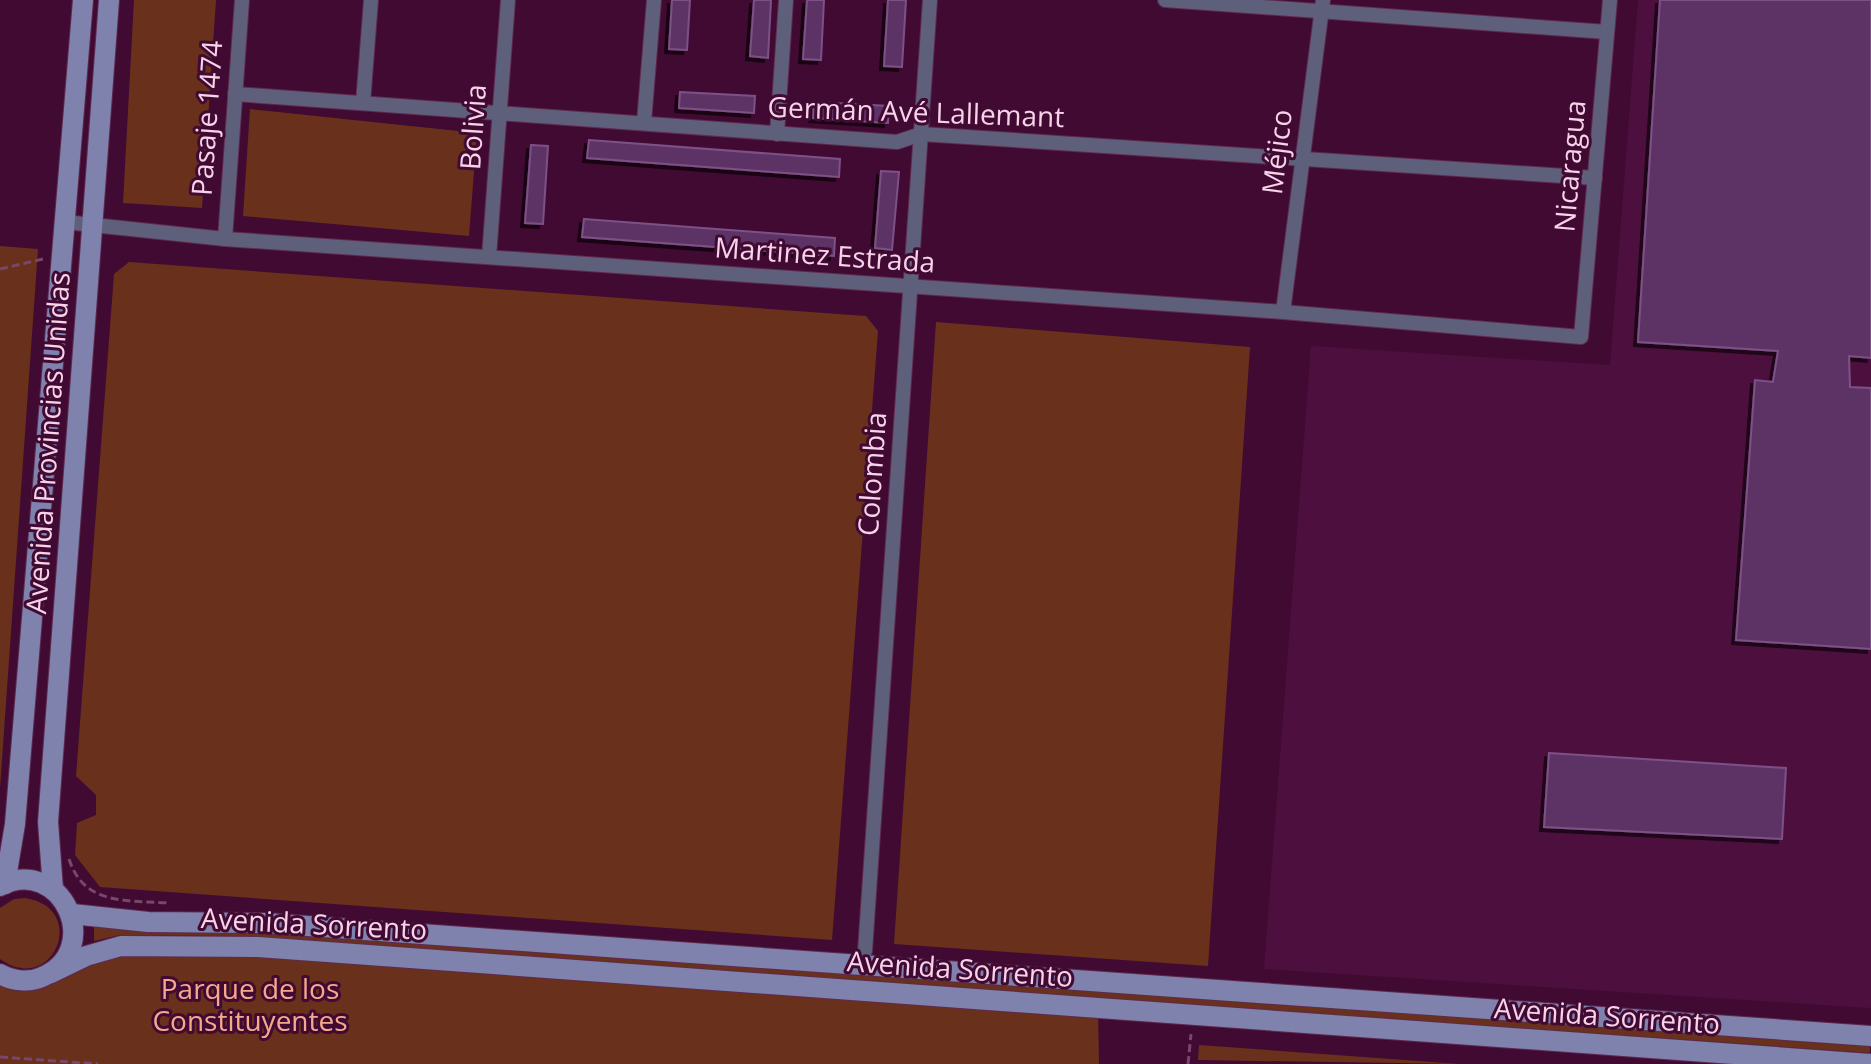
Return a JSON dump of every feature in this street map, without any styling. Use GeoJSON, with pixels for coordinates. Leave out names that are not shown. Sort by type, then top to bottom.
{"type":"FeatureCollection","features":[{"type":"Feature","properties":{"kind":"main road","name":"Avenida Provincias Unidas"},"geometry":{"type":"LineString","coordinates":[[2,885],[15,824],[83,0]]}},
{"type":"Feature","properties":{"kind":"main road","name":"Avenida Provincias Unidas"},"geometry":{"type":"LineString","coordinates":[[53,889],[48,822],[109,0]]}},
{"type":"Feature","properties":{"kind":"main road"},"geometry":{"type":"LineString","coordinates":[[2,885],[30,880],[53,889],[72,914],[72,945],[64,961],[51,973]]}},
{"type":"Feature","properties":{"kind":"main road","name":"Avenida Sorrento"},"geometry":{"type":"LineString","coordinates":[[72,914],[108,920],[281,924],[1871,1036]]}},
{"type":"Feature","properties":{"kind":"main road","name":"Avenida Sorrento"},"geometry":{"type":"LineString","coordinates":[[0,974],[20,981],[51,973],[86,956],[121,946],[258,947],[1871,1064]]}},
{"type":"Feature","properties":{"kind":"street","name":"Pasaje 1474"},"geometry":{"type":"LineString","coordinates":[[225,239],[242,0]]}},
{"type":"Feature","properties":{"kind":"street"},"geometry":{"type":"LineString","coordinates":[[363,103],[371,0]]}},
{"type":"Feature","properties":{"kind":"street","name":"Bolivia"},"geometry":{"type":"LineString","coordinates":[[489,257],[508,0]]}},
{"type":"Feature","properties":{"kind":"street"},"geometry":{"type":"LineString","coordinates":[[644,122],[654,0]]}},
{"type":"Feature","properties":{"kind":"street"},"geometry":{"type":"LineString","coordinates":[[777,134],[786,0]]}},
{"type":"Feature","properties":{"kind":"street","name":"Colombia"},"geometry":{"type":"LineString","coordinates":[[865,951],[930,0]]}},
{"type":"Feature","properties":{"kind":"street"},"geometry":{"type":"LineString","coordinates":[[1165,0],[1322,5],[1607,32]]}},
{"type":"Feature","properties":{"kind":"street","name":"Nicaragua"},"geometry":{"type":"LineString","coordinates":[[1581,337],[1610,0]]}},
{"type":"Feature","properties":{"kind":"street","name":"Méjico"},"geometry":{"type":"LineString","coordinates":[[1283,312],[1322,5]]}},
{"type":"Feature","properties":{"kind":"street","name":"Germán Avé Lallemant"},"geometry":{"type":"LineString","coordinates":[[235,94],[897,142],[921,134],[1595,178]]}},
{"type":"Feature","properties":{"kind":"street","name":"Martinez Estrada"},"geometry":{"type":"LineString","coordinates":[[65,222],[225,239],[1283,312],[1581,337]]}},
{"type":"Feature","properties":{"kind":"path"},"geometry":{"type":"LineString","coordinates":[[0,269],[62,255]]}},
{"type":"Feature","properties":{"kind":"path"},"geometry":{"type":"LineString","coordinates":[[1188,1064],[1191,1034]]}},
{"type":"Feature","properties":{"kind":"path"},"geometry":{"type":"LineString","coordinates":[[0,1057],[98,1064]]}},
{"type":"Feature","properties":{"kind":"path"},"geometry":{"type":"LineString","coordinates":[[8,1058],[9,1064]]}},
{"type":"Feature","properties":{"kind":"shaded area"},"geometry":{"type":"Polygon","coordinates":[[[1638,0],[1871,0],[1871,1008],[1264,969],[1311,346],[1610,365],[1638,0]]]}},
{"type":"Feature","properties":{"kind":"green space"},"geometry":{"type":"Polygon","coordinates":[[[134,0],[216,0],[202,208],[123,203],[134,0]]]}},
{"type":"Feature","properties":{"kind":"green space"},"geometry":{"type":"Polygon","coordinates":[[[250,109],[477,133],[469,236],[243,216],[250,109]]]}},
{"type":"Feature","properties":{"kind":"green space"},"geometry":{"type":"Polygon","coordinates":[[[0,246],[38,249],[0,788],[0,246]]]}},
{"type":"Feature","properties":{"kind":"green space"},"geometry":{"type":"Polygon","coordinates":[[[129,262],[866,316],[878,331],[832,940],[100,887],[75,855],[77,823],[96,815],[96,795],[76,776],[114,274],[129,262]]]}},
{"type":"Feature","properties":{"kind":"green space"},"geometry":{"type":"Polygon","coordinates":[[[936,322],[1250,347],[1208,966],[894,944],[936,322]]]}},
{"type":"Feature","properties":{"kind":"green space"},"geometry":{"type":"Polygon","coordinates":[[[25,898],[45,905],[56,917],[60,932],[57,946],[48,959],[35,967],[19,968],[0,959],[0,908],[14,899],[25,898]]]}},
{"type":"Feature","properties":{"kind":"green space"},"geometry":{"type":"Polygon","coordinates":[[[94,921],[1870,1046],[1870,1053],[232,936],[120,935],[94,941],[94,921]]]}},
{"type":"Feature","properties":{"kind":"green space","name":"Parque de los Constituyentes"},"geometry":{"type":"Polygon","coordinates":[[[121,946],[1098,1007],[1099,1064],[0,1064],[0,974],[20,981],[121,946]]]}},
{"type":"Feature","properties":{"kind":"green space"},"geometry":{"type":"Polygon","coordinates":[[[1199,1045],[1460,1064],[1198,1060],[1199,1045]]]}},
{"type":"Feature","properties":{"kind":"building"},"geometry":{"type":"Polygon","coordinates":[[[672,0],[690,0],[687,50],[669,49],[672,0]]]}},
{"type":"Feature","properties":{"kind":"building"},"geometry":{"type":"Polygon","coordinates":[[[754,0],[771,0],[768,58],[750,56],[754,0]]]}},
{"type":"Feature","properties":{"kind":"building"},"geometry":{"type":"Polygon","coordinates":[[[807,0],[824,0],[821,60],[803,59],[807,0]]]}},
{"type":"Feature","properties":{"kind":"building"},"geometry":{"type":"Polygon","coordinates":[[[888,0],[906,0],[902,67],[884,66],[888,0]]]}},
{"type":"Feature","properties":{"kind":"building"},"geometry":{"type":"Polygon","coordinates":[[[1660,0],[1871,0],[1871,358],[1849,356],[1850,387],[1871,388],[1871,649],[1736,640],[1755,380],[1773,382],[1778,351],[1638,342],[1660,0]]]}},
{"type":"Feature","properties":{"kind":"building"},"geometry":{"type":"Polygon","coordinates":[[[680,92],[755,96],[754,113],[679,108],[680,92]]]}},
{"type":"Feature","properties":{"kind":"building"},"geometry":{"type":"Polygon","coordinates":[[[814,102],[889,106],[888,123],[813,118],[814,102]]]}},
{"type":"Feature","properties":{"kind":"building"},"geometry":{"type":"Polygon","coordinates":[[[589,140],[840,159],[839,177],[587,158],[589,140]]]}},
{"type":"Feature","properties":{"kind":"building"},"geometry":{"type":"Polygon","coordinates":[[[531,145],[548,146],[543,224],[525,223],[531,145]]]}},
{"type":"Feature","properties":{"kind":"building"},"geometry":{"type":"Polygon","coordinates":[[[881,171],[899,172],[892,250],[875,248],[881,171]]]}},
{"type":"Feature","properties":{"kind":"building"},"geometry":{"type":"Polygon","coordinates":[[[584,219],[835,238],[834,256],[582,237],[584,219]]]}},
{"type":"Feature","properties":{"kind":"building"},"geometry":{"type":"Polygon","coordinates":[[[1549,753],[1786,768],[1782,839],[1544,827],[1549,753]]]}}]}
